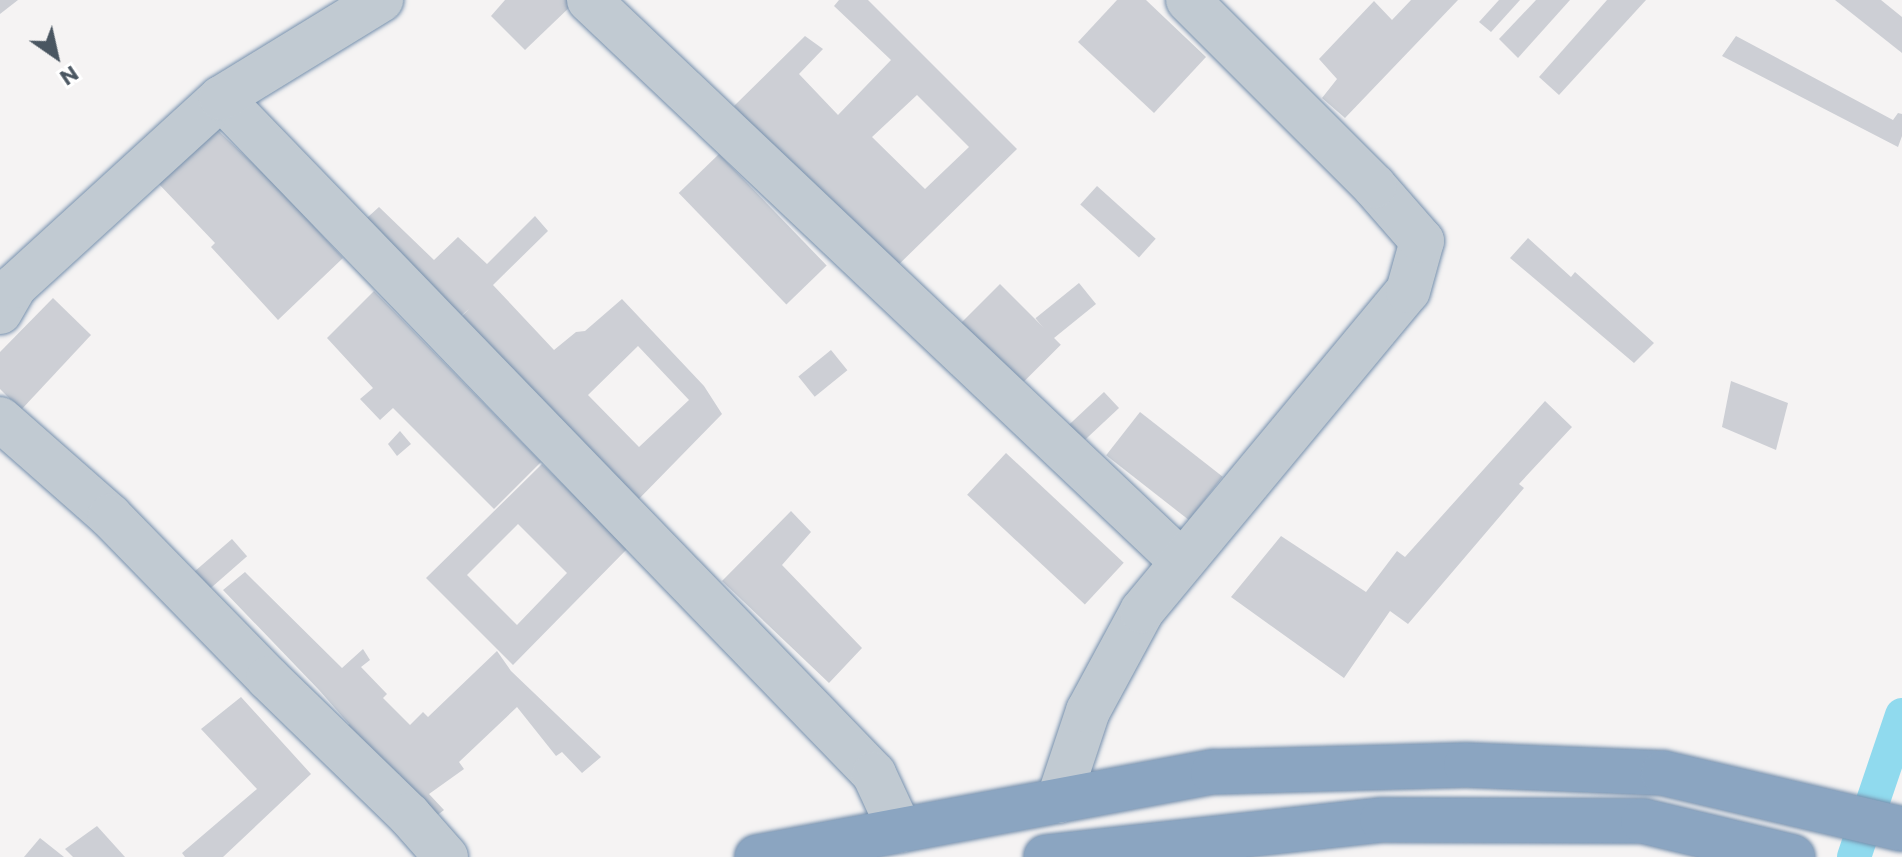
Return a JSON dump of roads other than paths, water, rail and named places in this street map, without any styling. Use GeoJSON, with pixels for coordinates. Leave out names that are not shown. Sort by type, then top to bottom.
{"type":"FeatureCollection","features":[{"type":"Feature","properties":{"kind":"highway"},"geometry":{"type":"LineString","coordinates":[[757,857],[1213,772],[1466,765],[1663,773],[1902,829]]}},
{"type":"Feature","properties":{"kind":"highway"},"geometry":{"type":"LineString","coordinates":[[1046,857],[1382,820],[1643,821],[1793,857]]}},
{"type":"Feature","properties":{"kind":"street"},"geometry":{"type":"LineString","coordinates":[[0,312],[15,286],[221,98],[381,0]]}},
{"type":"Feature","properties":{"kind":"street"},"geometry":{"type":"LineString","coordinates":[[589,0],[1182,562]]}},
{"type":"Feature","properties":{"kind":"street"},"geometry":{"type":"LineString","coordinates":[[1058,801],[1088,711],[1142,611],[1408,291],[1422,241],[1374,186],[1188,0]]}},
{"type":"Feature","properties":{"kind":"street"},"geometry":{"type":"LineString","coordinates":[[221,98],[874,774],[900,830]]}},
{"type":"Feature","properties":{"kind":"street"},"geometry":{"type":"LineString","coordinates":[[0,419],[110,516],[268,678],[409,815],[446,857]]}},
{"type":"Feature","properties":{"kind":"waterway"},"geometry":{"type":"LineString","coordinates":[[1854,857],[1902,715]]}}]}
